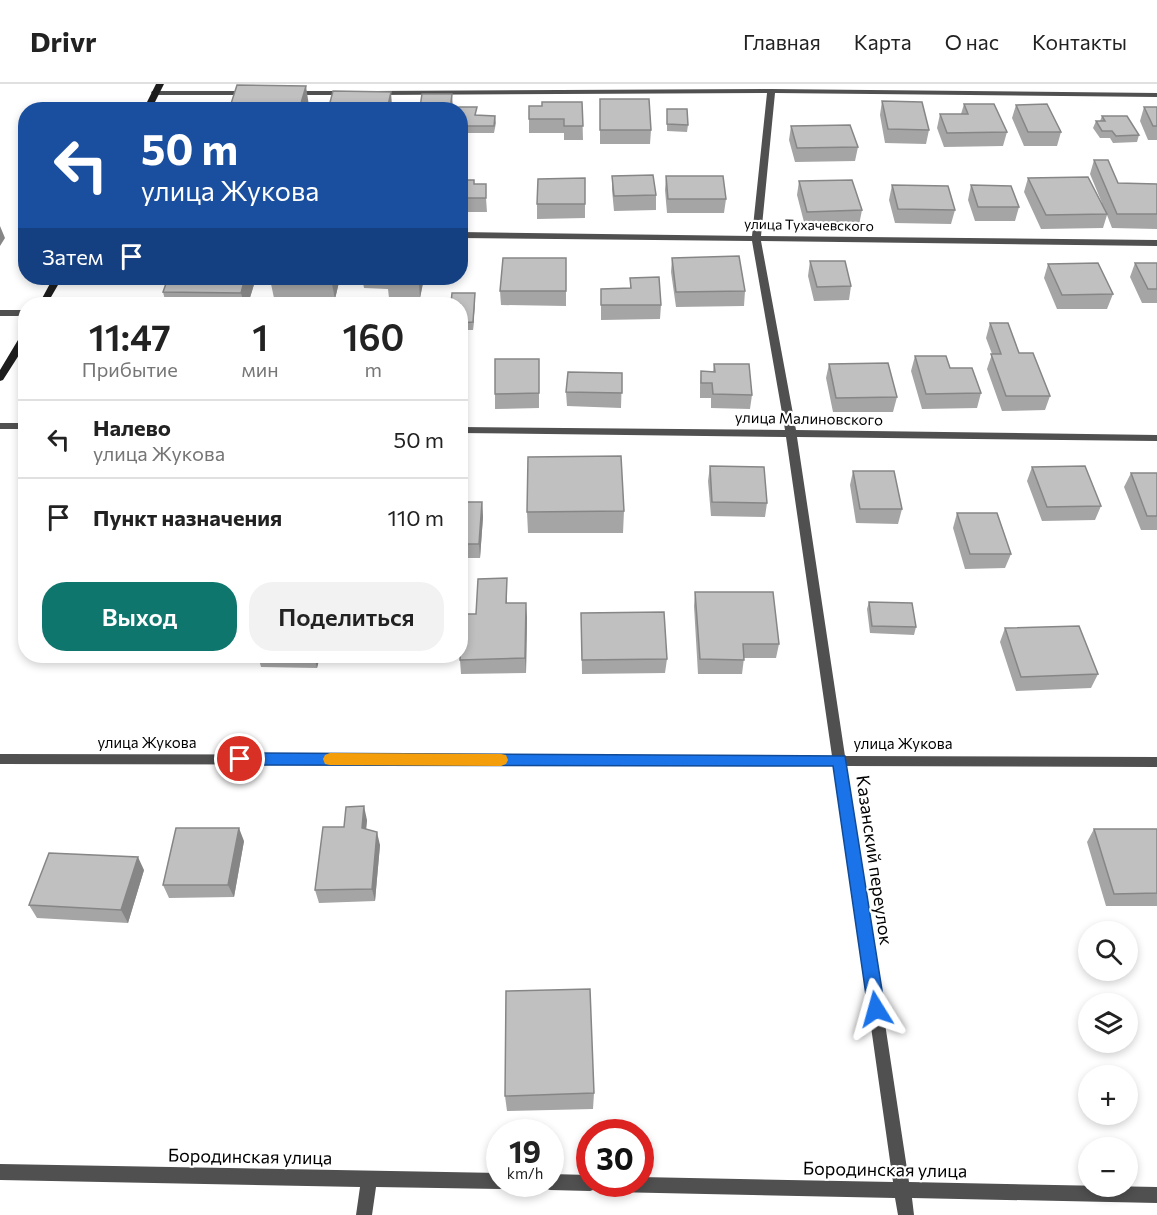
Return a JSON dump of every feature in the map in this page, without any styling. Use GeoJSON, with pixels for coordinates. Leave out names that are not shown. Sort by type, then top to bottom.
{"type":"FeatureCollection","features":[{"type":"Feature","properties":{"kind":"street"},"geometry":{"type":"LineString","coordinates":[[151,102],[160,84]]}},
{"type":"Feature","properties":{"kind":"street"},"geometry":{"type":"LineString","coordinates":[[368,93],[771,91],[1157,95]]}},
{"type":"Feature","properties":{"kind":"street","name":"Казанский переулок"},"geometry":{"type":"LineString","coordinates":[[771,91],[756,238],[791,434],[906,1215]]}},
{"type":"Feature","properties":{"kind":"street"},"geometry":{"type":"LineString","coordinates":[[155,93],[262,93]]}},
{"type":"Feature","properties":{"kind":"street"},"geometry":{"type":"LineString","coordinates":[[285,93],[356,93]]}},
{"type":"Feature","properties":{"kind":"street","name":"улица Тухачевского"},"geometry":{"type":"LineString","coordinates":[[468,235],[1157,243]]}},
{"type":"Feature","properties":{"kind":"street"},"geometry":{"type":"LineString","coordinates":[[0,313],[18,313]]}},
{"type":"Feature","properties":{"kind":"street"},"geometry":{"type":"LineString","coordinates":[[1,375],[18,348]]}},
{"type":"Feature","properties":{"kind":"street"},"geometry":{"type":"LineString","coordinates":[[0,426],[18,426]]}},
{"type":"Feature","properties":{"kind":"street","name":"улица Малиновского"},"geometry":{"type":"LineString","coordinates":[[468,430],[1157,438]]}},
{"type":"Feature","properties":{"kind":"street","name":"улица Жукова"},"geometry":{"type":"LineString","coordinates":[[0,759],[1157,762]]}},
{"type":"Feature","properties":{"kind":"street","name":"Бородинская улица"},"geometry":{"type":"LineString","coordinates":[[0,1172],[486,1181]]}},
{"type":"Feature","properties":{"kind":"street"},"geometry":{"type":"LineString","coordinates":[[364,1215],[369,1179]]}},
{"type":"Feature","properties":{"kind":"street","name":"Бородинская улица"},"geometry":{"type":"LineString","coordinates":[[654,1185],[1157,1195]]}},
{"type":"Feature","properties":{"kind":"building"},"geometry":{"type":"Polygon","coordinates":[[[237,85],[306,86],[301,102],[232,102],[237,85]]]}},
{"type":"Feature","properties":{"kind":"building"},"geometry":{"type":"Polygon","coordinates":[[[333,91],[391,92],[389,102],[330,102],[333,91]]]}},
{"type":"Feature","properties":{"kind":"building"},"geometry":{"type":"Polygon","coordinates":[[[422,94],[452,94],[451,102],[421,102],[422,94]]]}},
{"type":"Feature","properties":{"kind":"building"},"geometry":{"type":"Polygon","coordinates":[[[600,99],[649,99],[651,130],[600,130],[600,99]]]}},
{"type":"Feature","properties":{"kind":"building"},"geometry":{"type":"Polygon","coordinates":[[[882,101],[922,102],[929,130],[888,129],[882,101]]]}},
{"type":"Feature","properties":{"kind":"building"},"geometry":{"type":"Polygon","coordinates":[[[542,102],[582,102],[583,126],[564,126],[564,119],[529,119],[529,106],[542,106],[542,102]]]}},
{"type":"Feature","properties":{"kind":"building"},"geometry":{"type":"Polygon","coordinates":[[[964,104],[994,104],[1007,132],[947,133],[940,114],[968,114],[964,104]]]}},
{"type":"Feature","properties":{"kind":"building"},"geometry":{"type":"Polygon","coordinates":[[[1047,104],[1061,132],[1028,132],[1016,105],[1047,104]]]}},
{"type":"Feature","properties":{"kind":"building"},"geometry":{"type":"Polygon","coordinates":[[[468,107],[477,107],[475,115],[495,116],[494,126],[468,126],[468,107]]]}},
{"type":"Feature","properties":{"kind":"building"},"geometry":{"type":"Polygon","coordinates":[[[1144,107],[1157,107],[1157,126],[1153,126],[1144,107]]]}},
{"type":"Feature","properties":{"kind":"building"},"geometry":{"type":"Polygon","coordinates":[[[667,109],[687,109],[688,125],[667,124],[667,109]]]}},
{"type":"Feature","properties":{"kind":"building"},"geometry":{"type":"Polygon","coordinates":[[[1102,116],[1127,116],[1139,135],[1116,136],[1112,131],[1102,131],[1096,121],[1105,121],[1102,116]]]}},
{"type":"Feature","properties":{"kind":"building"},"geometry":{"type":"Polygon","coordinates":[[[850,125],[858,147],[797,148],[791,126],[850,125]]]}},
{"type":"Feature","properties":{"kind":"building"},"geometry":{"type":"Polygon","coordinates":[[[1094,160],[1108,160],[1118,183],[1157,184],[1157,214],[1117,214],[1094,160]]]}},
{"type":"Feature","properties":{"kind":"building"},"geometry":{"type":"Polygon","coordinates":[[[653,175],[656,195],[614,196],[612,176],[653,175]]]}},
{"type":"Feature","properties":{"kind":"building"},"geometry":{"type":"Polygon","coordinates":[[[666,176],[723,176],[726,199],[668,199],[666,176]]]}},
{"type":"Feature","properties":{"kind":"building"},"geometry":{"type":"Polygon","coordinates":[[[1088,177],[1107,214],[1046,215],[1028,178],[1088,177]]]}},
{"type":"Feature","properties":{"kind":"building"},"geometry":{"type":"Polygon","coordinates":[[[585,178],[585,204],[537,204],[538,179],[585,178]]]}},
{"type":"Feature","properties":{"kind":"building"},"geometry":{"type":"Polygon","coordinates":[[[468,180],[474,180],[474,184],[486,184],[486,198],[468,198],[468,180]]]}},
{"type":"Feature","properties":{"kind":"building"},"geometry":{"type":"Polygon","coordinates":[[[852,180],[862,210],[807,212],[799,181],[852,180]]]}},
{"type":"Feature","properties":{"kind":"building"},"geometry":{"type":"Polygon","coordinates":[[[892,185],[948,186],[955,210],[898,209],[892,185]]]}},
{"type":"Feature","properties":{"kind":"building"},"geometry":{"type":"Polygon","coordinates":[[[971,185],[1011,186],[1019,207],[978,207],[971,185]]]}},
{"type":"Feature","properties":{"kind":"building"},"geometry":{"type":"Polygon","coordinates":[[[739,256],[745,291],[676,292],[672,258],[739,256]]]}},
{"type":"Feature","properties":{"kind":"building"},"geometry":{"type":"Polygon","coordinates":[[[503,258],[566,258],[566,291],[500,291],[503,258]]]}},
{"type":"Feature","properties":{"kind":"building"},"geometry":{"type":"Polygon","coordinates":[[[810,261],[845,261],[851,286],[817,287],[810,261]]]}},
{"type":"Feature","properties":{"kind":"building"},"geometry":{"type":"Polygon","coordinates":[[[1098,263],[1113,294],[1062,295],[1048,264],[1098,263]]]}},
{"type":"Feature","properties":{"kind":"building"},"geometry":{"type":"Polygon","coordinates":[[[1135,263],[1157,263],[1157,289],[1148,289],[1135,263]]]}},
{"type":"Feature","properties":{"kind":"building"},"geometry":{"type":"Polygon","coordinates":[[[659,277],[661,305],[601,305],[601,289],[631,288],[630,278],[659,277]]]}},
{"type":"Feature","properties":{"kind":"building"},"geometry":{"type":"Polygon","coordinates":[[[166,285],[243,285],[241,293],[163,292],[166,285]]]}},
{"type":"Feature","properties":{"kind":"building"},"geometry":{"type":"Polygon","coordinates":[[[452,293],[475,293],[473,322],[468,322],[468,297],[452,297],[452,293]]]}},
{"type":"Feature","properties":{"kind":"building"},"geometry":{"type":"Polygon","coordinates":[[[990,323],[1008,323],[1019,353],[1033,353],[1050,396],[1006,396],[991,354],[1001,354],[990,323]]]}},
{"type":"Feature","properties":{"kind":"building"},"geometry":{"type":"Polygon","coordinates":[[[915,356],[946,356],[950,368],[972,368],[981,393],[926,394],[915,356]]]}},
{"type":"Feature","properties":{"kind":"building"},"geometry":{"type":"Polygon","coordinates":[[[495,359],[539,359],[539,393],[495,394],[495,359]]]}},
{"type":"Feature","properties":{"kind":"building"},"geometry":{"type":"Polygon","coordinates":[[[888,363],[897,397],[836,398],[829,364],[888,363]]]}},
{"type":"Feature","properties":{"kind":"building"},"geometry":{"type":"Polygon","coordinates":[[[714,364],[749,364],[752,395],[713,394],[712,383],[701,383],[701,371],[715,372],[714,364]]]}},
{"type":"Feature","properties":{"kind":"building"},"geometry":{"type":"Polygon","coordinates":[[[568,372],[622,373],[622,393],[566,392],[568,372]]]}},
{"type":"Feature","properties":{"kind":"building"},"geometry":{"type":"Polygon","coordinates":[[[621,456],[624,511],[527,512],[528,457],[621,456]]]}},
{"type":"Feature","properties":{"kind":"building"},"geometry":{"type":"Polygon","coordinates":[[[710,466],[764,467],[767,503],[712,502],[710,466]]]}},
{"type":"Feature","properties":{"kind":"building"},"geometry":{"type":"Polygon","coordinates":[[[1085,466],[1101,506],[1047,507],[1032,467],[1085,466]]]}},
{"type":"Feature","properties":{"kind":"building"},"geometry":{"type":"Polygon","coordinates":[[[853,471],[894,471],[902,509],[860,509],[853,471]]]}},
{"type":"Feature","properties":{"kind":"building"},"geometry":{"type":"Polygon","coordinates":[[[1131,473],[1157,473],[1157,516],[1147,516],[1131,473]]]}},
{"type":"Feature","properties":{"kind":"building"},"geometry":{"type":"Polygon","coordinates":[[[468,502],[482,502],[479,544],[468,544],[468,502]]]}},
{"type":"Feature","properties":{"kind":"building"},"geometry":{"type":"Polygon","coordinates":[[[957,513],[997,513],[1011,554],[970,554],[957,513]]]}},
{"type":"Feature","properties":{"kind":"building"},"geometry":{"type":"Polygon","coordinates":[[[507,578],[506,603],[526,603],[525,658],[468,660],[468,614],[476,614],[478,579],[507,578]]]}},
{"type":"Feature","properties":{"kind":"building"},"geometry":{"type":"Polygon","coordinates":[[[695,592],[773,592],[779,644],[743,644],[744,660],[700,659],[695,592]]]}},
{"type":"Feature","properties":{"kind":"building"},"geometry":{"type":"Polygon","coordinates":[[[869,602],[912,603],[916,627],[872,626],[869,602]]]}},
{"type":"Feature","properties":{"kind":"building"},"geometry":{"type":"Polygon","coordinates":[[[664,612],[667,659],[582,660],[581,613],[664,612]]]}},
{"type":"Feature","properties":{"kind":"building"},"geometry":{"type":"Polygon","coordinates":[[[1079,626],[1098,674],[1021,677],[1005,628],[1079,626]]]}},
{"type":"Feature","properties":{"kind":"building"},"geometry":{"type":"Polygon","coordinates":[[[364,806],[362,828],[377,832],[372,889],[315,890],[323,827],[344,827],[346,807],[364,806]]]}},
{"type":"Feature","properties":{"kind":"building"},"geometry":{"type":"Polygon","coordinates":[[[176,828],[239,828],[228,885],[163,885],[176,828]]]}},
{"type":"Feature","properties":{"kind":"building"},"geometry":{"type":"Polygon","coordinates":[[[1094,829],[1157,829],[1157,893],[1114,894],[1094,829]]]}},
{"type":"Feature","properties":{"kind":"building"},"geometry":{"type":"Polygon","coordinates":[[[49,853],[138,857],[121,910],[29,905],[49,853]]]}},
{"type":"Feature","properties":{"kind":"building"},"geometry":{"type":"Polygon","coordinates":[[[590,989],[594,1093],[505,1096],[506,991],[590,989]]]}},
{"type":"Feature","properties":{"kind":"slow traffic"},"geometry":{"type":"LineString","coordinates":[[330,759],[501,760]]}},
{"type":"Feature","properties":{"kind":"route"},"geometry":{"type":"LineString","coordinates":[[240,759],[840,760],[876,1009]]}}]}
